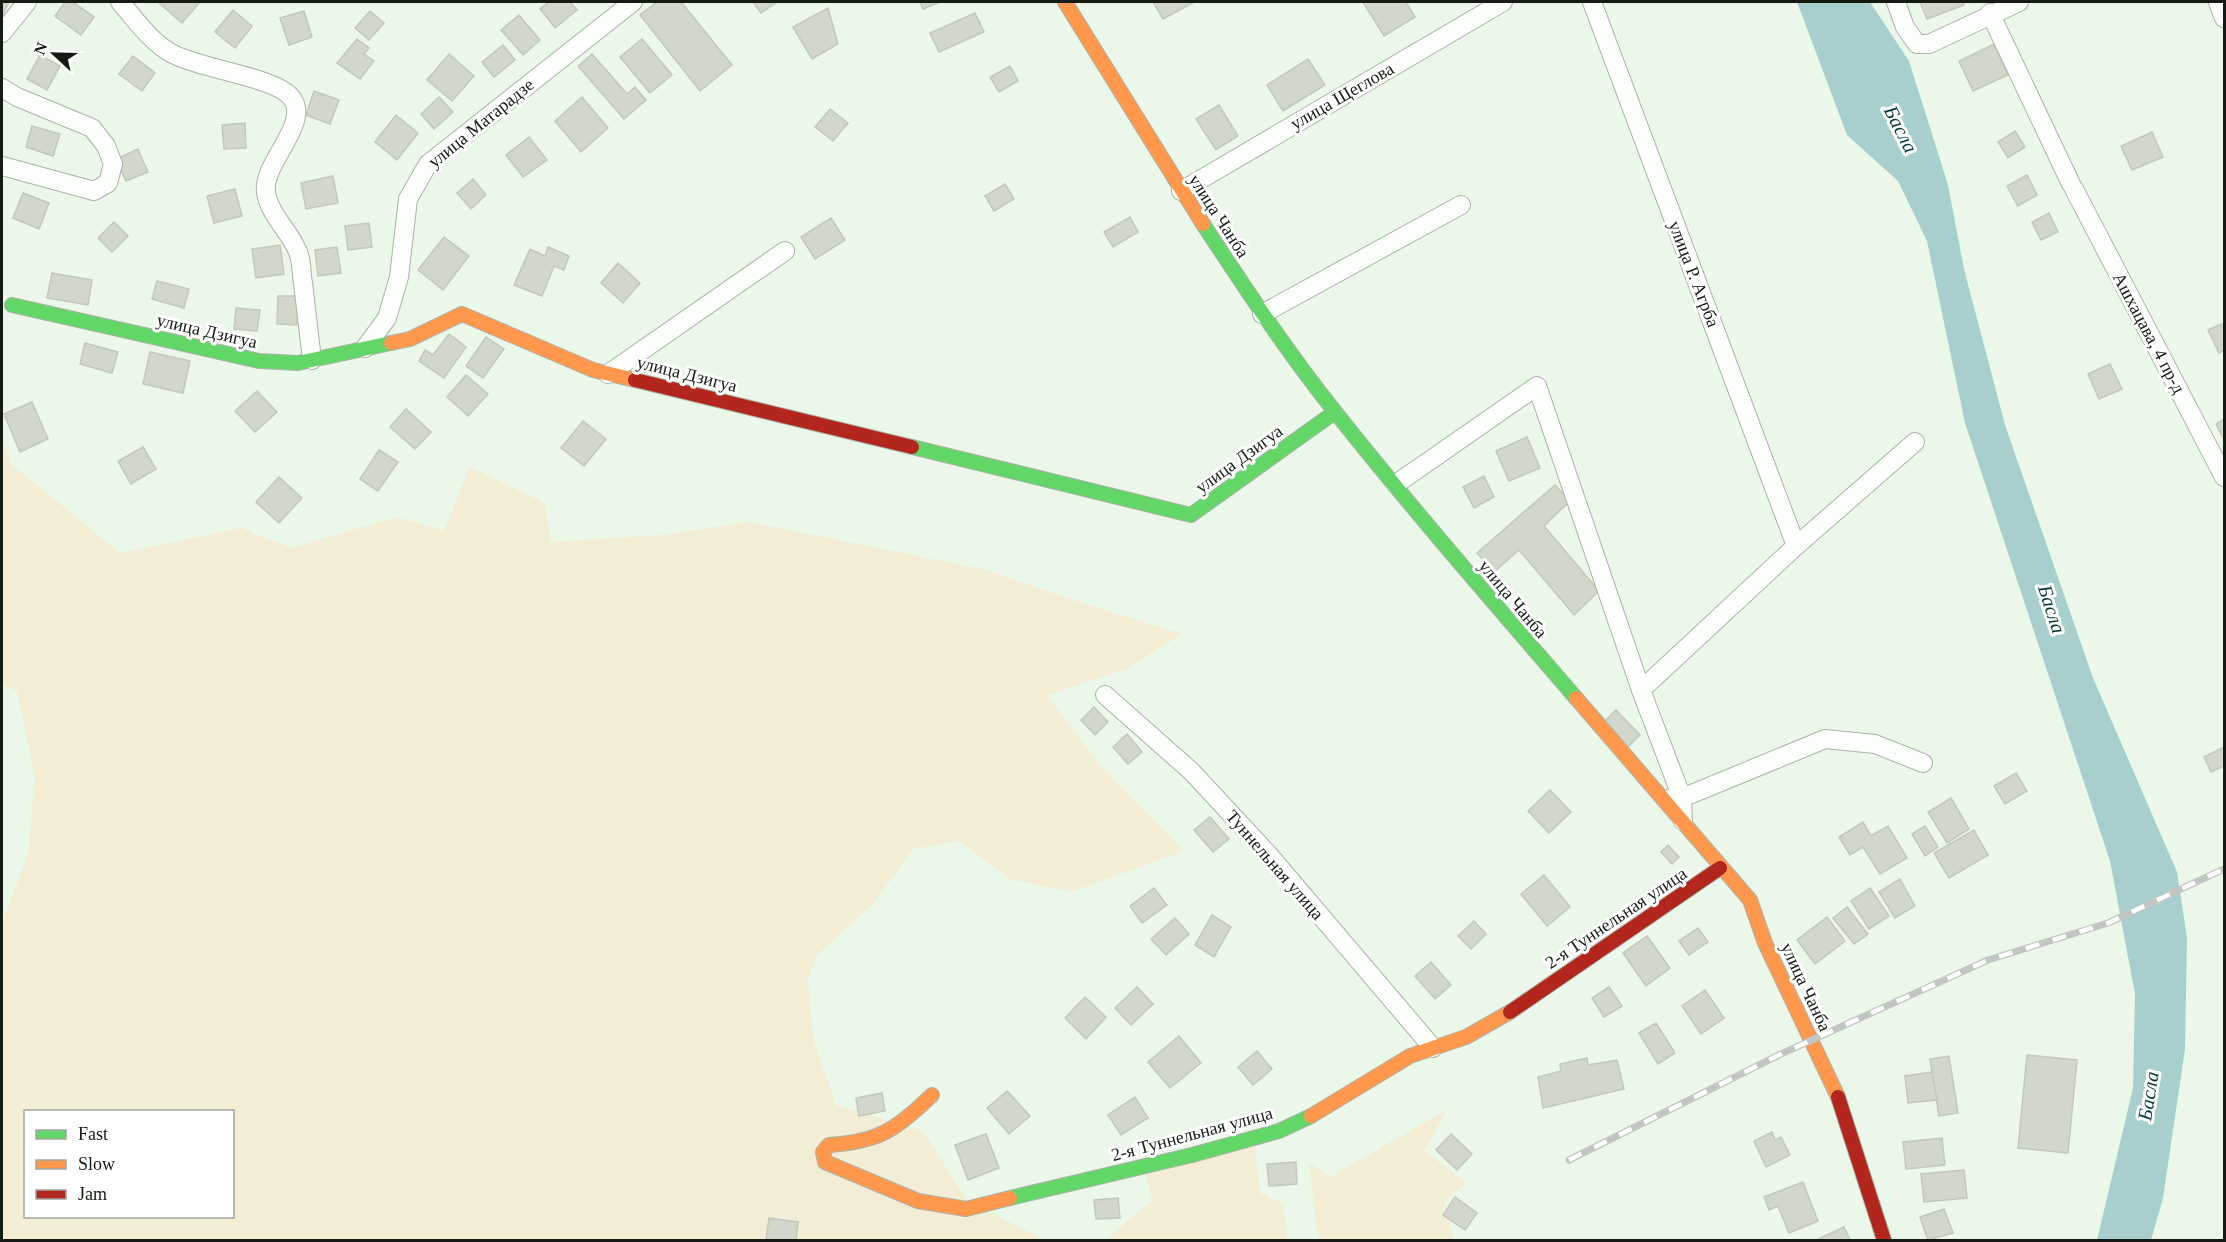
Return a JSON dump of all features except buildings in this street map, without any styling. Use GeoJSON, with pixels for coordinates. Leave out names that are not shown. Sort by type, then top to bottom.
{"type":"FeatureCollection","features":[{"type":"Feature","properties":{"kind":"street"},"geometry":{"type":"LineString","coordinates":[[2,33],[27,2]]}},
{"type":"Feature","properties":{"kind":"street"},"geometry":{"type":"LineString","coordinates":[[120,2],[154,41],[172,53],[199,65],[278,86],[292,97],[296,111],[294,127],[267,174],[266,192],[276,216],[299,253],[312,360]]}},
{"type":"Feature","properties":{"kind":"street","name":"улица Матарадзе"},"geometry":{"type":"LineString","coordinates":[[365,348],[387,318],[399,277],[408,199],[428,164],[633,2]]}},
{"type":"Feature","properties":{"kind":"street","name":"улица Чанба"},"geometry":{"type":"LineString","coordinates":[[1065,2],[1181,191],[1262,314],[1335,412],[1464,569],[1750,900],[1765,943],[1836,1092],[1884,1240]]}},
{"type":"Feature","properties":{"kind":"street","name":"улица Щеглова"},"geometry":{"type":"LineString","coordinates":[[1181,191],[1472,9],[1503,2]]}},
{"type":"Feature","properties":{"kind":"street","name":"улица Р. Агрба"},"geometry":{"type":"LineString","coordinates":[[1592,2],[1796,546]]}},
{"type":"Feature","properties":{"kind":"street"},"geometry":{"type":"LineString","coordinates":[[1896,2],[1905,27],[1917,44],[1929,44],[1990,13],[2019,2]]}},
{"type":"Feature","properties":{"kind":"street"},"geometry":{"type":"LineString","coordinates":[[2218,2],[2224,18]]}},
{"type":"Feature","properties":{"kind":"street","name":"Ашхацава, 4 пр-д"},"geometry":{"type":"LineString","coordinates":[[1990,13],[2073,186],[2224,477]]}},
{"type":"Feature","properties":{"kind":"street"},"geometry":{"type":"LineString","coordinates":[[2,88],[17,97],[92,128],[106,146],[112,164],[108,183],[94,191],[2,166]]}},
{"type":"Feature","properties":{"kind":"street"},"geometry":{"type":"LineString","coordinates":[[1262,314],[1461,205]]}},
{"type":"Feature","properties":{"kind":"street"},"geometry":{"type":"LineString","coordinates":[[608,374],[785,251]]}},
{"type":"Feature","properties":{"kind":"street","name":"улица Дзигуа"},"geometry":{"type":"LineString","coordinates":[[12,305],[259,361],[298,363],[410,339],[449,318],[462,314],[608,374],[1191,515],[1335,412]]}},
{"type":"Feature","properties":{"kind":"street"},"geometry":{"type":"LineString","coordinates":[[1396,484],[1538,386],[1641,690],[1682,798],[1683,821]]}},
{"type":"Feature","properties":{"kind":"street"},"geometry":{"type":"LineString","coordinates":[[1641,690],[1796,546],[1915,442]]}},
{"type":"Feature","properties":{"kind":"street","name":"Туннельная улица"},"geometry":{"type":"LineString","coordinates":[[1105,695],[1191,771],[1269,855],[1433,1048]]}},
{"type":"Feature","properties":{"kind":"street"},"geometry":{"type":"LineString","coordinates":[[1662,797],[1682,798],[1825,739],[1875,744],[1923,763]]}},
{"type":"Feature","properties":{"kind":"street","name":"2-я Туннельная улица"},"geometry":{"type":"LineString","coordinates":[[932,1095],[897,1129],[888,1134],[853,1144],[829,1145],[823,1152],[825,1162],[918,1201],[966,1209],[1192,1155],[1279,1131],[1323,1110],[1410,1056],[1466,1037],[1516,1008],[1720,868]]}},
{"type":"Feature","properties":{"kind":"shaded area"},"geometry":{"type":"Polygon","coordinates":[[[2,440],[11,464],[120,553],[241,528],[291,548],[397,517],[444,531],[470,467],[545,503],[551,542],[664,535],[748,522],[986,570],[1182,634],[1126,669],[1047,695],[1098,763],[1184,851],[1071,892],[1010,879],[959,841],[913,849],[875,902],[817,955],[808,979],[813,1038],[836,1105],[923,1131],[968,1202],[1046,1240],[2,1240],[2,922],[28,855],[35,777],[17,691],[2,684],[2,440]]]}},
{"type":"Feature","properties":{"kind":"shaded area"},"geometry":{"type":"Polygon","coordinates":[[[1448,1109],[1424,1151],[1466,1183],[1444,1201],[1454,1240],[1318,1240],[1309,1163],[1330,1177],[1448,1109]]]}},
{"type":"Feature","properties":{"kind":"shaded area"},"geometry":{"type":"Polygon","coordinates":[[[1255,1146],[1260,1193],[1283,1203],[1287,1240],[1105,1240],[1152,1201],[1146,1175],[1255,1146]]]}},
{"type":"Feature","properties":{"kind":"water","name":"Басла"},"geometry":{"type":"Polygon","coordinates":[[[1797,2],[1870,2],[1909,61],[1948,185],[1964,269],[2005,425],[2093,678],[2177,872],[2187,938],[2185,1049],[2163,1198],[2151,1240],[2097,1240],[2133,1088],[2135,994],[2110,861],[1965,423],[1927,241],[1898,181],[1847,135],[1797,2]]]}},
{"type":"Feature","properties":{"kind":"railway"},"geometry":{"type":"LineString","coordinates":[[1569,1160],[1781,1054],[1988,960],[2108,923],[2224,869]]}},
{"type":"Feature","properties":{"kind":"traffic: fast"},"geometry":{"type":"LineString","coordinates":[[1203,224],[1284,344],[1336,413],[1424,521],[1576,698]]}},
{"type":"Feature","properties":{"kind":"traffic: fast"},"geometry":{"type":"LineString","coordinates":[[12,305],[259,361],[298,363],[391,343]]}},
{"type":"Feature","properties":{"kind":"traffic: fast"},"geometry":{"type":"LineString","coordinates":[[912,447],[1191,515],[1335,412]]}},
{"type":"Feature","properties":{"kind":"traffic: fast"},"geometry":{"type":"LineString","coordinates":[[1010,1198],[1192,1155],[1279,1131],[1311,1116]]}},
{"type":"Feature","properties":{"kind":"traffic: slow"},"geometry":{"type":"LineString","coordinates":[[1065,2],[1203,224]]}},
{"type":"Feature","properties":{"kind":"traffic: slow"},"geometry":{"type":"LineString","coordinates":[[391,343],[410,339],[462,314],[593,370],[635,380]]}},
{"type":"Feature","properties":{"kind":"traffic: slow"},"geometry":{"type":"LineString","coordinates":[[1576,698],[1750,900],[1765,943],[1838,1097]]}},
{"type":"Feature","properties":{"kind":"traffic: slow"},"geometry":{"type":"LineString","coordinates":[[1311,1116],[1410,1056],[1466,1037],[1510,1012]]}},
{"type":"Feature","properties":{"kind":"traffic: slow"},"geometry":{"type":"LineString","coordinates":[[932,1095],[908,1117],[886,1132],[861,1141],[829,1145],[823,1152],[825,1162],[918,1201],[966,1209],[1010,1198]]}},
{"type":"Feature","properties":{"kind":"traffic: jam"},"geometry":{"type":"LineString","coordinates":[[635,380],[912,447]]}},
{"type":"Feature","properties":{"kind":"traffic: jam"},"geometry":{"type":"LineString","coordinates":[[1510,1012],[1720,868]]}},
{"type":"Feature","properties":{"kind":"traffic: jam"},"geometry":{"type":"LineString","coordinates":[[1838,1097],[1884,1240]]}}]}
